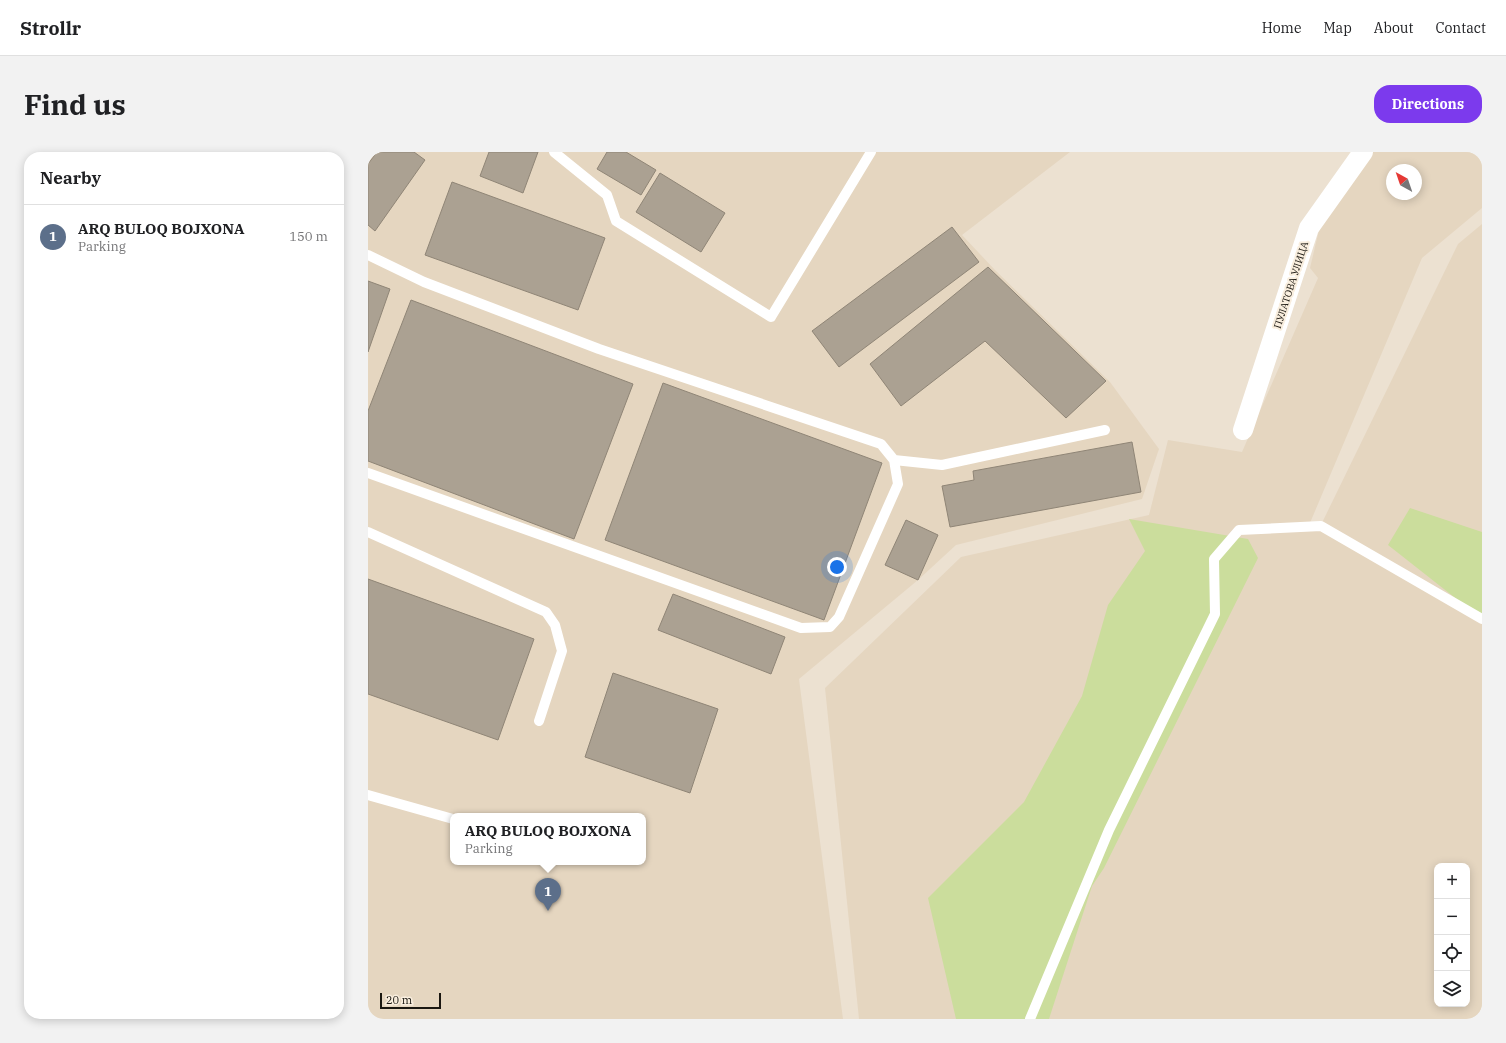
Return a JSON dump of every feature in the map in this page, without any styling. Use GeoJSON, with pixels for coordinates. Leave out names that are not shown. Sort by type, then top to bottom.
{"type":"FeatureCollection","features":[{"type":"Feature","properties":{"kind":"street","name":"ПУЛАТОВА УЛИЦА"},"geometry":{"type":"LineString","coordinates":[[1244,430],[1309,228],[1363,152]]}},
{"type":"Feature","properties":{"kind":"lane"},"geometry":{"type":"LineString","coordinates":[[554,152],[607,196],[616,222],[770,317],[871,152]]}},
{"type":"Feature","properties":{"kind":"lane"},"geometry":{"type":"LineString","coordinates":[[368,256],[424,282],[599,349],[881,444],[894,460],[898,484],[839,617],[830,627],[801,628],[368,473]]}},
{"type":"Feature","properties":{"kind":"lane"},"geometry":{"type":"LineString","coordinates":[[894,460],[942,465],[1105,430]]}},
{"type":"Feature","properties":{"kind":"lane"},"geometry":{"type":"LineString","coordinates":[[1030,1019],[1109,830],[1215,614],[1214,559],[1239,530],[1321,526],[1482,619]]}},
{"type":"Feature","properties":{"kind":"lane"},"geometry":{"type":"LineString","coordinates":[[368,532],[546,612],[556,625],[562,651],[539,721]]}},
{"type":"Feature","properties":{"kind":"lane"},"geometry":{"type":"LineString","coordinates":[[368,795],[450,818]]}},
{"type":"Feature","properties":{"kind":"shaded area"},"geometry":{"type":"Polygon","coordinates":[[[368,152],[1070,152],[962,235],[995,270],[1110,382],[1159,449],[1142,499],[956,545],[918,580],[799,679],[843,1019],[368,1019],[368,152]]]}},
{"type":"Feature","properties":{"kind":"shaded area"},"geometry":{"type":"Polygon","coordinates":[[[1373,152],[1482,152],[1482,208],[1422,258],[1307,530],[1318,531],[1458,244],[1482,224],[1482,1019],[859,1019],[825,688],[961,557],[1149,515],[1168,440],[1242,452],[1318,278],[1310,268],[1319,230],[1373,152]]]}},
{"type":"Feature","properties":{"kind":"green space"},"geometry":{"type":"Polygon","coordinates":[[[1410,508],[1482,532],[1482,619],[1388,545],[1410,508]]]}},
{"type":"Feature","properties":{"kind":"green space"},"geometry":{"type":"Polygon","coordinates":[[[1129,519],[1248,539],[1258,558],[1104,868],[1092,886],[1049,1019],[956,1019],[928,898],[1024,802],[1082,696],[1108,605],[1145,551],[1129,519]]]}},
{"type":"Feature","properties":{"kind":"building"},"geometry":{"type":"Polygon","coordinates":[[[377,152],[414,152],[425,160],[375,231],[368,225],[368,164],[377,152]]]}},
{"type":"Feature","properties":{"kind":"building"},"geometry":{"type":"Polygon","coordinates":[[[489,152],[538,152],[523,193],[480,176],[489,152]]]}},
{"type":"Feature","properties":{"kind":"building"},"geometry":{"type":"Polygon","coordinates":[[[607,152],[626,152],[656,170],[641,195],[597,169],[607,152]]]}},
{"type":"Feature","properties":{"kind":"building"},"geometry":{"type":"Polygon","coordinates":[[[660,173],[725,213],[701,252],[636,212],[660,173]]]}},
{"type":"Feature","properties":{"kind":"building"},"geometry":{"type":"Polygon","coordinates":[[[452,182],[605,238],[578,310],[425,255],[452,182]]]}},
{"type":"Feature","properties":{"kind":"building"},"geometry":{"type":"Polygon","coordinates":[[[952,227],[979,262],[839,367],[812,331],[952,227]]]}},
{"type":"Feature","properties":{"kind":"building"},"geometry":{"type":"Polygon","coordinates":[[[988,267],[1106,381],[1066,418],[985,341],[901,406],[870,364],[988,267]]]}},
{"type":"Feature","properties":{"kind":"building"},"geometry":{"type":"Polygon","coordinates":[[[368,281],[390,289],[368,352],[368,281]]]}},
{"type":"Feature","properties":{"kind":"building"},"geometry":{"type":"Polygon","coordinates":[[[411,300],[633,384],[574,539],[368,461],[368,411],[411,300]]]}},
{"type":"Feature","properties":{"kind":"building"},"geometry":{"type":"Polygon","coordinates":[[[663,383],[882,463],[824,620],[605,540],[663,383]]]}},
{"type":"Feature","properties":{"kind":"building"},"geometry":{"type":"Polygon","coordinates":[[[1132,442],[1141,492],[950,527],[942,486],[974,480],[973,471],[1132,442]]]}},
{"type":"Feature","properties":{"kind":"building"},"geometry":{"type":"Polygon","coordinates":[[[906,520],[938,535],[918,580],[885,565],[906,520]]]}},
{"type":"Feature","properties":{"kind":"building"},"geometry":{"type":"Polygon","coordinates":[[[368,579],[534,639],[498,740],[368,694],[368,579]]]}},
{"type":"Feature","properties":{"kind":"building"},"geometry":{"type":"Polygon","coordinates":[[[673,594],[785,637],[771,674],[658,630],[673,594]]]}},
{"type":"Feature","properties":{"kind":"building"},"geometry":{"type":"Polygon","coordinates":[[[613,673],[718,709],[690,793],[585,757],[613,673]]]}},
{"type":"Feature","properties":{"kind":"place","name":"ARQ BULOQ BOJXONA"},"geometry":{"type":"Point","coordinates":[548,911]}}]}
